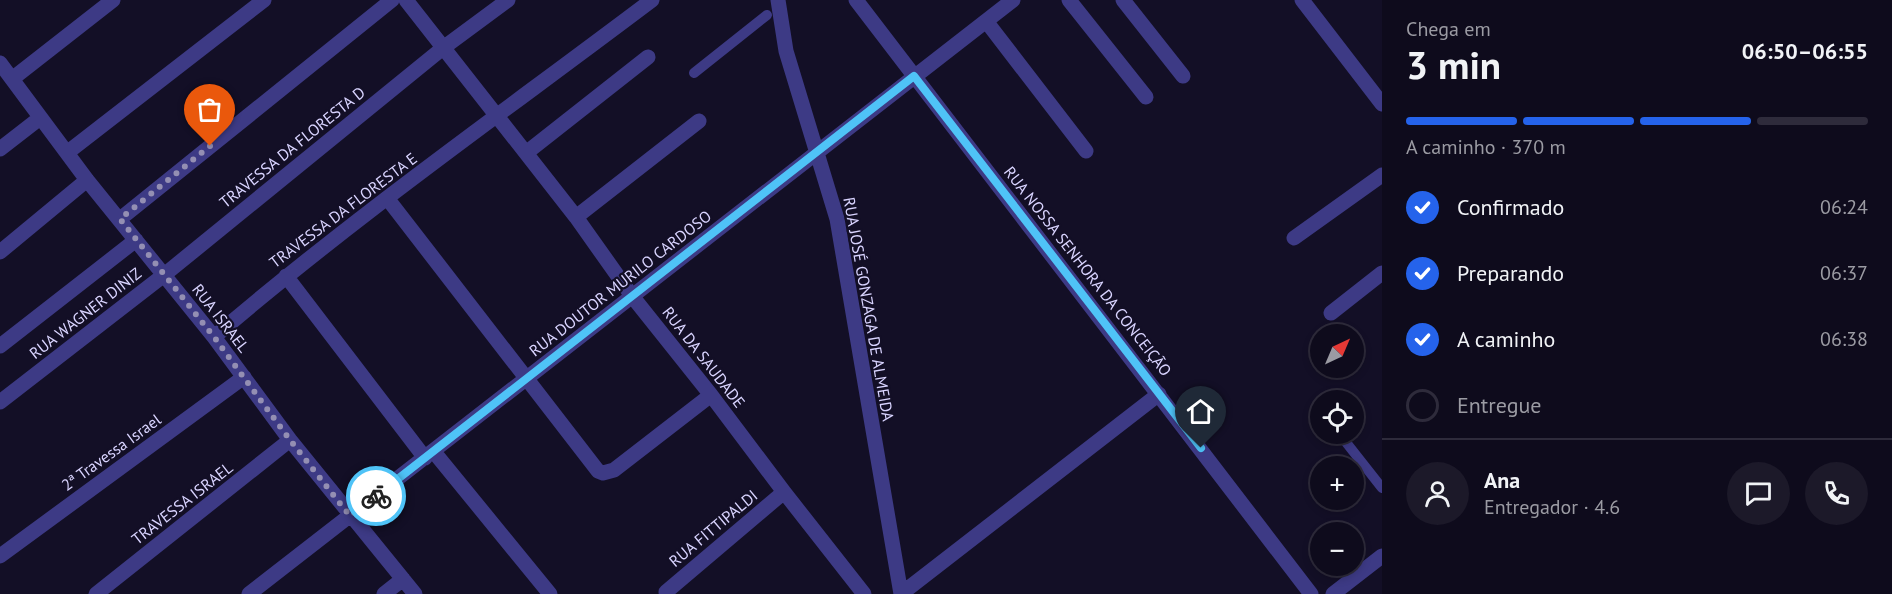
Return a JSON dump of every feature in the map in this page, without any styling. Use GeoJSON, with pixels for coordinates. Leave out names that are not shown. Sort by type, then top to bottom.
{"type":"FeatureCollection","features":[{"type":"Feature","properties":{"kind":"street"},"geometry":{"type":"LineString","coordinates":[[12,79],[112,0]]}},
{"type":"Feature","properties":{"kind":"street"},"geometry":{"type":"LineString","coordinates":[[68,152],[264,0]]}},
{"type":"Feature","properties":{"kind":"street"},"geometry":{"type":"LineString","coordinates":[[120,219],[392,0]]}},
{"type":"Feature","properties":{"kind":"street","name":"RUA DA SAUDADE"},"geometry":{"type":"LineString","coordinates":[[406,0],[576,217],[632,296],[711,395],[858,592]]}},
{"type":"Feature","properties":{"kind":"street","name":"TRAVESSA DA FLORESTA D"},"geometry":{"type":"LineString","coordinates":[[164,275],[443,48],[508,0]]}},
{"type":"Feature","properties":{"kind":"street","name":"TRAVESSA DA FLORESTA E"},"geometry":{"type":"LineString","coordinates":[[214,337],[286,276],[387,198],[652,0]]}},
{"type":"Feature","properties":{"kind":"street","name":"RUA NOSSA SENHORA DA CONCEIÇÃO"},"geometry":{"type":"LineString","coordinates":[[856,0],[1311,594]]}},
{"type":"Feature","properties":{"kind":"street","name":"RUA DOUTOR MURILO CARDOSO"},"geometry":{"type":"LineString","coordinates":[[249,594],[1013,0]]}},
{"type":"Feature","properties":{"kind":"street"},"geometry":{"type":"LineString","coordinates":[[1069,0],[1146,97]]}},
{"type":"Feature","properties":{"kind":"street"},"geometry":{"type":"LineString","coordinates":[[1123,0],[1183,76]]}},
{"type":"Feature","properties":{"kind":"street"},"geometry":{"type":"LineString","coordinates":[[1302,0],[1382,104]]}},
{"type":"Feature","properties":{"kind":"street","name":"RUA JOSÉ GONZAGA DE ALMEIDA"},"geometry":{"type":"LineString","coordinates":[[775,6],[786,51],[837,219],[901,594]]}},
{"type":"Feature","properties":{"kind":"street"},"geometry":{"type":"LineString","coordinates":[[986,21],[1086,151]]}},
{"type":"Feature","properties":{"kind":"street"},"geometry":{"type":"LineString","coordinates":[[526,153],[648,57]]}},
{"type":"Feature","properties":{"kind":"street","name":"RUA ISRAEL"},"geometry":{"type":"LineString","coordinates":[[0,63],[87,180],[214,337],[290,440],[415,594]]}},
{"type":"Feature","properties":{"kind":"street"},"geometry":{"type":"LineString","coordinates":[[0,149],[40,118]]}},
{"type":"Feature","properties":{"kind":"street"},"geometry":{"type":"LineString","coordinates":[[576,217],[699,121]]}},
{"type":"Feature","properties":{"kind":"street"},"geometry":{"type":"LineString","coordinates":[[1294,238],[1382,175]]}},
{"type":"Feature","properties":{"kind":"street"},"geometry":{"type":"LineString","coordinates":[[0,252],[87,180]]}},
{"type":"Feature","properties":{"kind":"street"},"geometry":{"type":"LineString","coordinates":[[387,198],[598,471],[603,473],[614,470],[711,395]]}},
{"type":"Feature","properties":{"kind":"street"},"geometry":{"type":"LineString","coordinates":[[0,345],[136,240]]}},
{"type":"Feature","properties":{"kind":"street"},"geometry":{"type":"LineString","coordinates":[[1331,313],[1382,273]]}},
{"type":"Feature","properties":{"kind":"street","name":"RUA WAGNER DINIZ"},"geometry":{"type":"LineString","coordinates":[[0,402],[164,275]]}},
{"type":"Feature","properties":{"kind":"street"},"geometry":{"type":"LineString","coordinates":[[286,276],[429,455],[550,594]]}},
{"type":"Feature","properties":{"kind":"street","name":"2ª Travessa Israel"},"geometry":{"type":"LineString","coordinates":[[0,556],[244,377]]}},
{"type":"Feature","properties":{"kind":"street"},"geometry":{"type":"LineString","coordinates":[[901,594],[1159,394]]}},
{"type":"Feature","properties":{"kind":"street","name":"TRAVESSA ISRAEL"},"geometry":{"type":"LineString","coordinates":[[96,594],[290,440]]}},
{"type":"Feature","properties":{"kind":"street","name":"RUA FITTIPALDI"},"geometry":{"type":"LineString","coordinates":[[666,592],[784,492]]}},
{"type":"Feature","properties":{"kind":"street"},"geometry":{"type":"LineString","coordinates":[[1333,594],[1382,556]]}},
{"type":"Feature","properties":{"kind":"street"},"geometry":{"type":"LineString","coordinates":[[384,594],[403,579]]}},
{"type":"Feature","properties":{"kind":"lane"},"geometry":{"type":"LineString","coordinates":[[694,73],[775,6]]}},
{"type":"Feature","properties":{"kind":"lane"},"geometry":{"type":"LineString","coordinates":[[1347,444],[1382,488]]}},
{"type":"Feature","properties":{"kind":"way so far"},"geometry":{"type":"LineString","coordinates":[[210,146],[120,219],[214,337],[350,516],[376,496]]}},
{"type":"Feature","properties":{"kind":"route"},"geometry":{"type":"LineString","coordinates":[[376,496],[914,76],[1201,448]]}}]}
